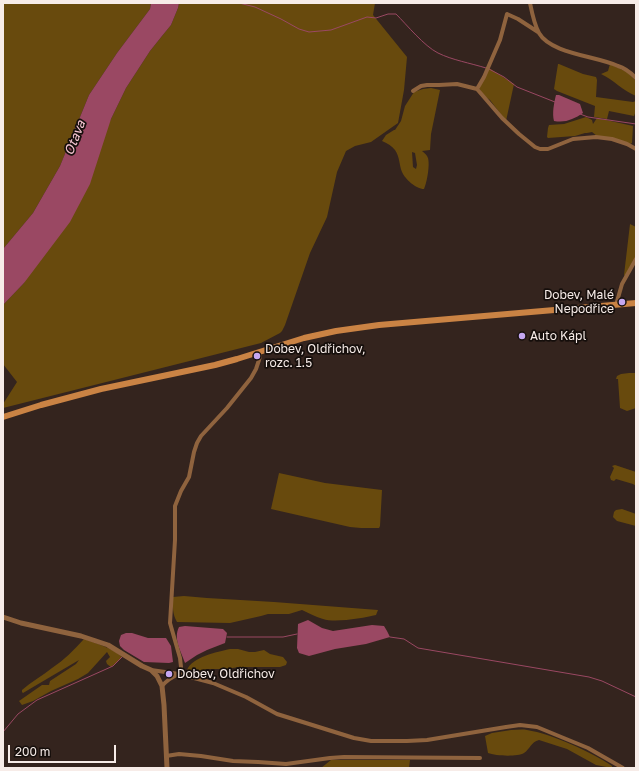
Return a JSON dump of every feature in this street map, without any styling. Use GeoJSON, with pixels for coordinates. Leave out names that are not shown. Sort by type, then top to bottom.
{"type":"FeatureCollection","features":[{"type":"Feature","properties":{"kind":"main road"},"geometry":{"type":"LineString","coordinates":[[3,417],[101,389],[215,365],[259,353],[304,338],[336,331],[379,325],[636,303]]}},
{"type":"Feature","properties":{"kind":"street"},"geometry":{"type":"LineString","coordinates":[[530,3],[538,32]]}},
{"type":"Feature","properties":{"kind":"street"},"geometry":{"type":"LineString","coordinates":[[477,89],[498,46],[506,14],[518,19],[538,32],[552,45],[566,51],[619,66],[636,78]]}},
{"type":"Feature","properties":{"kind":"street"},"geometry":{"type":"LineString","coordinates":[[413,91],[427,85],[457,84],[477,89],[502,118],[519,134],[538,148],[546,150],[573,139],[596,137],[612,139],[636,149]]}},
{"type":"Feature","properties":{"kind":"street"},"geometry":{"type":"LineString","coordinates":[[616,305],[622,284],[636,259]]}},
{"type":"Feature","properties":{"kind":"street"},"geometry":{"type":"LineString","coordinates":[[179,674],[181,667],[180,658],[170,623],[175,540],[175,506],[189,477],[197,443],[201,436],[227,408],[251,378],[259,360],[259,353]]}},
{"type":"Feature","properties":{"kind":"street"},"geometry":{"type":"LineString","coordinates":[[3,617],[21,623],[82,636],[108,645],[151,670],[179,674],[213,683],[246,697],[277,714],[354,738],[370,741],[407,742],[513,726],[537,727],[588,748],[624,768]]}},
{"type":"Feature","properties":{"kind":"street"},"geometry":{"type":"LineString","coordinates":[[151,670],[157,676],[162,686],[167,768]]}},
{"type":"Feature","properties":{"kind":"street"},"geometry":{"type":"LineString","coordinates":[[162,686],[172,677],[179,674]]}},
{"type":"Feature","properties":{"kind":"street"},"geometry":{"type":"LineString","coordinates":[[166,756],[179,754],[233,761],[286,764],[330,758],[480,758]]}},
{"type":"Feature","properties":{"kind":"shaded area"},"geometry":{"type":"Polygon","coordinates":[[[3,3],[151,3],[150,9],[117,53],[89,95],[60,166],[33,213],[3,249],[3,3]]]}},
{"type":"Feature","properties":{"kind":"shaded area"},"geometry":{"type":"Polygon","coordinates":[[[179,3],[375,3],[373,15],[407,57],[404,90],[398,123],[371,142],[355,146],[346,151],[337,172],[327,217],[310,253],[285,325],[280,333],[261,343],[3,408],[3,404],[17,382],[3,364],[3,305],[24,283],[126,88],[150,51],[171,25],[179,3]]]}},
{"type":"Feature","properties":{"kind":"shaded area"},"geometry":{"type":"Polygon","coordinates":[[[558,64],[583,74],[596,77],[596,97],[633,102],[636,101],[636,111],[634,116],[609,111],[607,119],[594,117],[595,106],[554,89],[558,64]]]}},
{"type":"Feature","properties":{"kind":"shaded area"},"geometry":{"type":"Polygon","coordinates":[[[610,64],[627,72],[636,81],[636,96],[601,74],[608,71],[610,64]]]}},
{"type":"Feature","properties":{"kind":"shaded area"},"geometry":{"type":"Polygon","coordinates":[[[489,68],[514,84],[506,121],[490,100],[483,95],[479,88],[489,68]]]}},
{"type":"Feature","properties":{"kind":"shaded area"},"geometry":{"type":"Polygon","coordinates":[[[431,88],[440,90],[431,134],[430,150],[422,151],[427,156],[429,167],[424,189],[421,189],[406,178],[402,172],[398,155],[395,150],[382,141],[386,135],[395,130],[401,121],[405,106],[414,92],[431,88]],[[412,152],[413,167],[416,169],[417,165],[415,153],[412,152]]]}},
{"type":"Feature","properties":{"kind":"shaded area"},"geometry":{"type":"Polygon","coordinates":[[[586,117],[592,120],[593,124],[597,118],[633,126],[632,143],[630,144],[597,136],[592,132],[575,136],[547,137],[549,125],[564,124],[586,117]]]}},
{"type":"Feature","properties":{"kind":"shaded area"},"geometry":{"type":"Polygon","coordinates":[[[630,224],[636,227],[636,257],[625,276],[624,275],[630,224]]]}},
{"type":"Feature","properties":{"kind":"shaded area"},"geometry":{"type":"Polygon","coordinates":[[[636,373],[636,408],[627,411],[620,408],[618,379],[616,379],[617,376],[621,374],[636,373]]]}},
{"type":"Feature","properties":{"kind":"shaded area"},"geometry":{"type":"Polygon","coordinates":[[[615,465],[636,472],[636,486],[616,479],[614,481],[611,480],[610,477],[614,468],[612,466],[615,465]]]}},
{"type":"Feature","properties":{"kind":"shaded area"},"geometry":{"type":"Polygon","coordinates":[[[279,473],[325,483],[382,490],[379,528],[350,527],[271,509],[279,473]]]}},
{"type":"Feature","properties":{"kind":"shaded area"},"geometry":{"type":"Polygon","coordinates":[[[622,509],[636,514],[636,526],[617,521],[613,517],[616,510],[622,509]]]}},
{"type":"Feature","properties":{"kind":"shaded area"},"geometry":{"type":"Polygon","coordinates":[[[184,596],[378,610],[376,615],[342,620],[323,619],[302,610],[289,614],[268,614],[230,623],[177,622],[173,607],[173,597],[184,596]]]}},
{"type":"Feature","properties":{"kind":"shaded area"},"geometry":{"type":"Polygon","coordinates":[[[84,639],[109,648],[122,657],[111,667],[106,661],[110,657],[107,652],[88,673],[22,705],[19,701],[42,685],[49,685],[50,681],[76,664],[79,660],[23,693],[22,692],[25,687],[65,658],[84,639]]]}},
{"type":"Feature","properties":{"kind":"shaded area"},"geometry":{"type":"Polygon","coordinates":[[[230,649],[238,649],[249,652],[264,650],[270,654],[283,657],[287,662],[286,665],[280,667],[207,669],[198,674],[189,673],[187,670],[190,665],[199,658],[230,649]]]}},
{"type":"Feature","properties":{"kind":"shaded area"},"geometry":{"type":"Polygon","coordinates":[[[511,730],[527,730],[559,739],[593,755],[612,766],[612,768],[596,765],[567,749],[539,740],[534,742],[524,753],[521,754],[506,756],[488,753],[485,736],[492,733],[511,730]]]}},
{"type":"Feature","properties":{"kind":"shaded area"},"geometry":{"type":"Polygon","coordinates":[[[331,760],[410,760],[409,768],[321,768],[331,760]]]}},
{"type":"Feature","properties":{"kind":"water","name":"Otava"},"geometry":{"type":"Polygon","coordinates":[[[151,3],[179,3],[171,25],[150,51],[126,88],[111,119],[90,184],[70,222],[24,283],[3,305],[3,249],[33,213],[60,166],[89,95],[117,53],[150,9],[151,3]]]}},
{"type":"Feature","properties":{"kind":"water"},"geometry":{"type":"Polygon","coordinates":[[[556,95],[580,104],[583,113],[570,120],[554,121],[553,111],[556,95]]]}},
{"type":"Feature","properties":{"kind":"water"},"geometry":{"type":"Polygon","coordinates":[[[308,620],[322,628],[333,631],[372,625],[384,626],[390,637],[366,644],[335,649],[309,656],[299,653],[297,648],[298,624],[308,620]]]}},
{"type":"Feature","properties":{"kind":"water"},"geometry":{"type":"Polygon","coordinates":[[[185,626],[223,629],[227,633],[225,643],[197,655],[185,663],[178,645],[177,632],[179,627],[185,626]]]}},
{"type":"Feature","properties":{"kind":"water"},"geometry":{"type":"Polygon","coordinates":[[[132,633],[148,638],[166,638],[171,646],[173,662],[144,662],[124,650],[120,646],[119,641],[121,635],[132,633]]]}},
{"type":"Feature","properties":{"kind":"waterway"},"geometry":{"type":"LineString","coordinates":[[239,3],[255,7],[299,29],[309,32],[331,30],[367,17],[376,18],[388,14],[396,14],[421,40],[433,50],[455,60],[486,68]]}},
{"type":"Feature","properties":{"kind":"waterway"},"geometry":{"type":"LineString","coordinates":[[489,69],[504,77],[517,87],[555,102]]}},
{"type":"Feature","properties":{"kind":"waterway"},"geometry":{"type":"LineString","coordinates":[[580,114],[588,117],[636,124]]}},
{"type":"Feature","properties":{"kind":"waterway"},"geometry":{"type":"LineString","coordinates":[[227,637],[283,637],[297,634]]}},
{"type":"Feature","properties":{"kind":"waterway"},"geometry":{"type":"LineString","coordinates":[[390,637],[404,639],[418,648],[589,677],[602,681],[636,697]]}},
{"type":"Feature","properties":{"kind":"waterway"},"geometry":{"type":"LineString","coordinates":[[3,732],[18,714],[37,700],[113,666],[123,656]]}},
{"type":"Feature","properties":{"kind":"place","name":"Dobev, Malé Nepodřice"},"geometry":{"type":"Point","coordinates":[622,302]}},
{"type":"Feature","properties":{"kind":"place","name":"Auto Kápl"},"geometry":{"type":"Point","coordinates":[522,336]}},
{"type":"Feature","properties":{"kind":"place","name":"Dobev, Oldřichov, rozc. 1.5"},"geometry":{"type":"Point","coordinates":[257,356]}},
{"type":"Feature","properties":{"kind":"place","name":"Dobev, Oldřichov"},"geometry":{"type":"Point","coordinates":[169,674]}}]}
